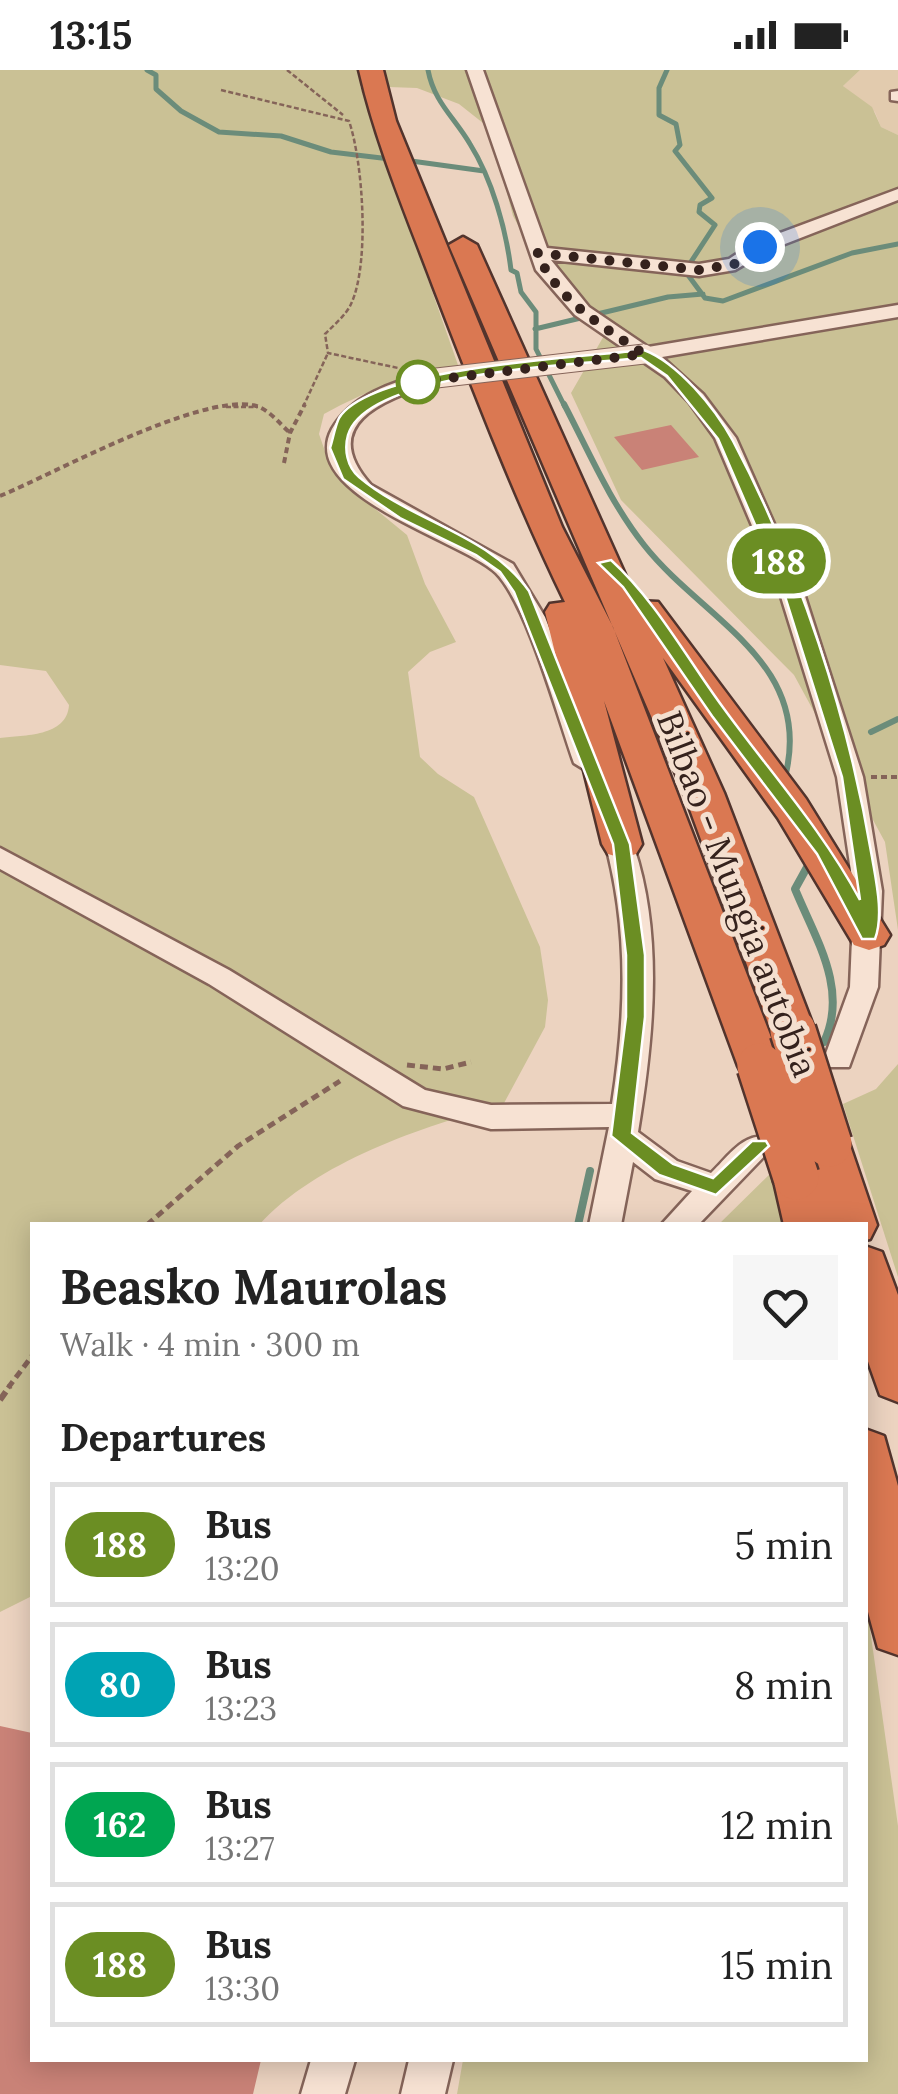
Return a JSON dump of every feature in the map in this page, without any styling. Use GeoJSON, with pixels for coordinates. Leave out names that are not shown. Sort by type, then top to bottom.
{"type":"FeatureCollection","features":[{"type":"Feature","properties":{"kind":"highway","name":"Bilbao - Mungia autobia"},"geometry":{"type":"LineString","coordinates":[[370,70],[399,160],[545,527],[595,627],[760,1066],[807,1222]]}},
{"type":"Feature","properties":{"kind":"highway","name":"Bilbao - Mungia autobia"},"geometry":{"type":"LineString","coordinates":[[450,213],[704,793],[793,1031],[852,1222]]}},
{"type":"Feature","properties":{"kind":"highway"},"geometry":{"type":"LineString","coordinates":[[545,527],[622,844]]}},
{"type":"Feature","properties":{"kind":"highway"},"geometry":{"type":"LineString","coordinates":[[606,563],[628,584],[718,712],[825,851],[869,934]]}},
{"type":"Feature","properties":{"kind":"highway"},"geometry":{"type":"LineString","coordinates":[[868,1276],[898,1380]]}},
{"type":"Feature","properties":{"kind":"highway"},"geometry":{"type":"LineString","coordinates":[[868,1468],[898,1628]]}},
{"type":"Feature","properties":{"kind":"street"},"geometry":{"type":"LineString","coordinates":[[476,70],[537,253],[555,286],[582,311],[672,373],[725,438],[790,587],[850,777],[868,892],[864,987],[839,1060]]}},
{"type":"Feature","properties":{"kind":"street"},"geometry":{"type":"LineString","coordinates":[[537,253],[699,270],[735,264],[760,247],[898,194]]}},
{"type":"Feature","properties":{"kind":"street"},"geometry":{"type":"LineString","coordinates":[[606,1222],[623,1126],[635,1017],[636,955],[622,844],[534,617],[505,569],[364,490],[348,476],[337,448],[346,418],[379,394],[428,379],[644,354],[898,311]]}},
{"type":"Feature","properties":{"kind":"street"},"geometry":{"type":"LineString","coordinates":[[0,857],[219,977],[364,1068],[449,1113],[623,1126],[666,1170],[716,1187]]}},
{"type":"Feature","properties":{"kind":"street"},"geometry":{"type":"LineString","coordinates":[[680,1222],[759,1146]]}},
{"type":"Feature","properties":{"kind":"street"},"geometry":{"type":"LineString","coordinates":[[323,2094],[332,2062]]}},
{"type":"Feature","properties":{"kind":"street"},"geometry":{"type":"LineString","coordinates":[[423,2094],[431,2062]]}},
{"type":"Feature","properties":{"kind":"path"},"geometry":{"type":"LineString","coordinates":[[284,463],[289,432],[325,368],[325,334],[352,303],[360,173],[349,120],[287,70]]}},
{"type":"Feature","properties":{"kind":"path"},"geometry":{"type":"LineString","coordinates":[[221,90],[349,120]]}},
{"type":"Feature","properties":{"kind":"path"},"geometry":{"type":"LineString","coordinates":[[328,353],[411,370],[428,379]]}},
{"type":"Feature","properties":{"kind":"path"},"geometry":{"type":"LineString","coordinates":[[0,496],[93,454],[226,408],[250,404],[260,407],[289,432]]}},
{"type":"Feature","properties":{"kind":"path"},"geometry":{"type":"LineString","coordinates":[[150,1222],[295,1104],[364,1068],[384,1064],[443,1068],[471,1062]]}},
{"type":"Feature","properties":{"kind":"path"},"geometry":{"type":"LineString","coordinates":[[0,1400],[30,1359]]}},
{"type":"Feature","properties":{"kind":"shaded area"},"geometry":{"type":"Polygon","coordinates":[[[0,70],[860,70],[843,86],[872,107],[881,127],[898,135],[898,930],[885,842],[794,675],[621,500],[571,393],[609,327],[559,299],[513,216],[496,151],[483,123],[459,104],[417,88],[360,86],[458,365],[406,378],[340,405],[324,414],[319,434],[329,463],[346,485],[407,535],[425,584],[456,642],[430,652],[408,672],[420,757],[474,797],[540,947],[548,1000],[545,1027],[503,1105],[372,1149],[310,1183],[262,1222],[30,1222],[30,1597],[0,1612],[0,738],[53,729],[61,723],[69,705],[46,671],[0,665],[0,70]]]}},
{"type":"Feature","properties":{"kind":"shaded area"},"geometry":{"type":"Polygon","coordinates":[[[860,70],[898,70],[898,135],[881,127],[875,112],[843,86],[860,70]]]}},
{"type":"Feature","properties":{"kind":"shaded area"},"geometry":{"type":"Polygon","coordinates":[[[898,1064],[898,1277],[843,1104],[876,1089],[898,1064]]]}},
{"type":"Feature","properties":{"kind":"shaded area"},"geometry":{"type":"Polygon","coordinates":[[[773,1171],[787,1222],[721,1222],[773,1171]]]}},
{"type":"Feature","properties":{"kind":"shaded area"},"geometry":{"type":"Polygon","coordinates":[[[868,1615],[898,1826],[898,2094],[457,2094],[463,2062],[868,2062],[868,1615]]]}},
{"type":"Feature","properties":{"kind":"building"},"geometry":{"type":"Polygon","coordinates":[[[671,425],[699,457],[642,470],[614,437],[671,425]]]}},
{"type":"Feature","properties":{"kind":"building"},"geometry":{"type":"Polygon","coordinates":[[[0,1726],[30,1733],[30,2062],[261,2062],[253,2094],[0,2094],[0,1726]]]}},
{"type":"Feature","properties":{"kind":"waterway"},"geometry":{"type":"LineString","coordinates":[[147,70],[156,75],[156,89],[181,111],[219,132],[281,136],[331,152],[390,159]]}},
{"type":"Feature","properties":{"kind":"waterway"},"geometry":{"type":"LineString","coordinates":[[428,70],[440,100],[484,171]]}},
{"type":"Feature","properties":{"kind":"waterway"},"geometry":{"type":"LineString","coordinates":[[667,70],[659,88],[659,115],[676,124],[680,145],[675,151],[712,198],[700,205],[699,212],[715,225],[685,271],[702,294]]}},
{"type":"Feature","properties":{"kind":"waterway"},"geometry":{"type":"LineString","coordinates":[[404,160],[484,171]]}},
{"type":"Feature","properties":{"kind":"waterway"},"geometry":{"type":"LineString","coordinates":[[484,171],[502,221],[511,270],[517,273],[521,292],[536,312],[536,329]]}},
{"type":"Feature","properties":{"kind":"waterway"},"geometry":{"type":"LineString","coordinates":[[702,294],[723,301],[852,253],[898,244]]}},
{"type":"Feature","properties":{"kind":"waterway"},"geometry":{"type":"LineString","coordinates":[[536,329],[668,297],[702,294]]}},
{"type":"Feature","properties":{"kind":"waterway"},"geometry":{"type":"LineString","coordinates":[[536,329],[536,349],[565,407]]}},
{"type":"Feature","properties":{"kind":"waterway"},"geometry":{"type":"LineString","coordinates":[[564,404],[610,494],[644,545],[768,671],[783,701],[790,734],[786,773]]}},
{"type":"Feature","properties":{"kind":"waterway"},"geometry":{"type":"LineString","coordinates":[[871,732],[898,719]]}},
{"type":"Feature","properties":{"kind":"waterway"},"geometry":{"type":"LineString","coordinates":[[811,860],[795,889],[820,945],[831,983],[831,1022],[824,1042]]}},
{"type":"Feature","properties":{"kind":"waterway"},"geometry":{"type":"LineString","coordinates":[[579,1222],[590,1171]]}},
{"type":"Feature","properties":{"kind":"bus line","name":"188"},"geometry":{"type":"LineString","coordinates":[[606,563],[628,584],[718,712],[825,851],[869,934],[868,892],[850,777],[790,587],[725,438],[672,373],[644,354],[428,379],[379,394],[346,418],[337,448],[348,476],[405,515],[482,552],[505,569],[521,591],[590,772],[622,844],[636,955],[635,1017],[621,1136],[666,1170],[716,1187],[759,1146]]}},
{"type":"Feature","properties":{"kind":"route"},"geometry":{"type":"LineString","coordinates":[[418,382],[644,354],[582,311],[555,286],[537,253],[699,270],[735,264],[760,247]]}}]}
